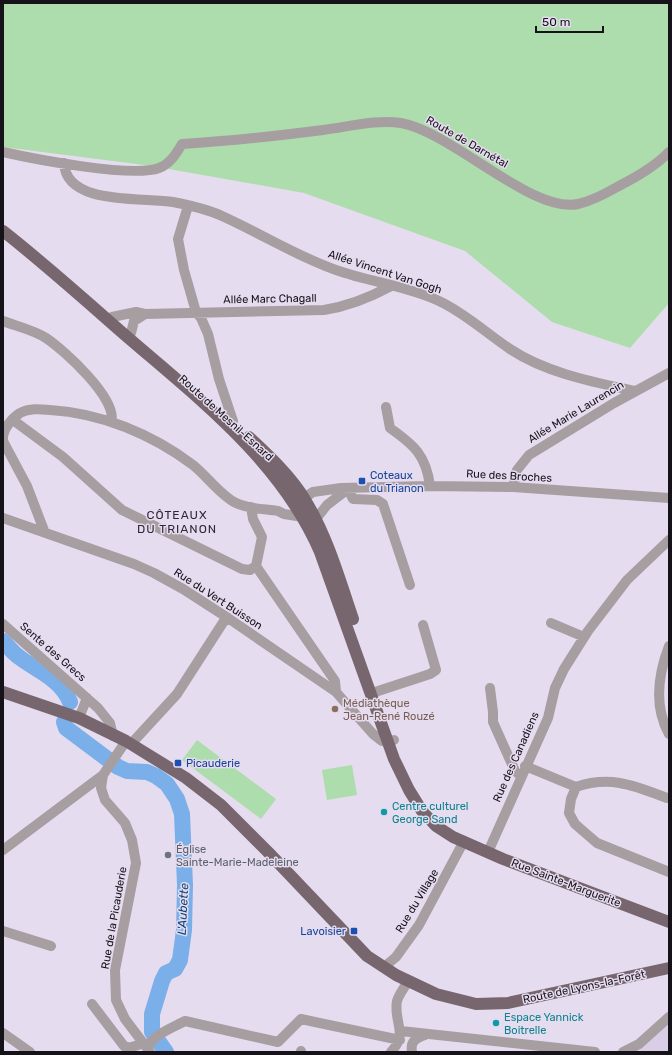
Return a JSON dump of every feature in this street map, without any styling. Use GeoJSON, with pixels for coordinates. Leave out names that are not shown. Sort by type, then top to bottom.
{"type":"FeatureCollection","features":[{"type":"Feature","properties":{"kind":"main road","name":"Route de Mesnil-Esnard"},"geometry":{"type":"LineString","coordinates":[[3,225],[233,421],[280,467],[299,501],[304,517],[320,552],[375,692]]}},
{"type":"Feature","properties":{"kind":"main road","name":"Route de Mesnil-Esnard"},"geometry":{"type":"LineString","coordinates":[[3,231],[175,378],[229,427],[316,519],[392,740]]}},
{"type":"Feature","properties":{"kind":"main road","name":"Route de Lyons-la-Forêt"},"geometry":{"type":"LineString","coordinates":[[3,692],[79,718],[128,743],[186,778],[221,805],[280,864],[367,956],[408,981],[436,994],[463,1002],[476,1004],[502,1004],[669,968]]}},
{"type":"Feature","properties":{"kind":"main road","name":"Rue Sainte-Marguerite"},"geometry":{"type":"LineString","coordinates":[[392,740],[405,772],[415,788],[439,819],[464,842],[669,922]]}},
{"type":"Feature","properties":{"kind":"street","name":"Route de Darnétal"},"geometry":{"type":"LineString","coordinates":[[64,163],[129,171],[151,170],[168,163],[182,144],[243,140],[373,123],[401,123],[418,128],[445,142],[532,194],[560,203],[578,204],[602,195],[631,180],[654,165],[669,152]]}},
{"type":"Feature","properties":{"kind":"street"},"geometry":{"type":"LineString","coordinates":[[3,152],[64,163]]}},
{"type":"Feature","properties":{"kind":"street","name":"Allée Vincent Van Gogh"},"geometry":{"type":"LineString","coordinates":[[64,163],[64,171],[71,181],[88,192],[108,197],[172,202],[219,215],[330,268],[438,301],[472,320],[511,349],[535,362],[590,381],[635,391]]}},
{"type":"Feature","properties":{"kind":"street"},"geometry":{"type":"LineString","coordinates":[[188,206],[178,239],[196,312],[201,318],[208,334],[219,379],[233,421]]}},
{"type":"Feature","properties":{"kind":"street","name":"Allée Marc Chagall"},"geometry":{"type":"LineString","coordinates":[[112,317],[136,312],[145,314],[324,310],[347,306],[369,298],[390,286]]}},
{"type":"Feature","properties":{"kind":"street"},"geometry":{"type":"LineString","coordinates":[[131,333],[134,321],[145,314]]}},
{"type":"Feature","properties":{"kind":"street"},"geometry":{"type":"LineString","coordinates":[[3,321],[44,337],[65,352],[105,399],[113,416],[111,422]]}},
{"type":"Feature","properties":{"kind":"street","name":"Allée Marie Laurencin"},"geometry":{"type":"LineString","coordinates":[[513,487],[517,470],[529,455],[635,391],[668,375]]}},
{"type":"Feature","properties":{"kind":"street"},"geometry":{"type":"LineString","coordinates":[[386,407],[390,428],[411,443],[421,455],[426,467],[430,486]]}},
{"type":"Feature","properties":{"kind":"street"},"geometry":{"type":"LineString","coordinates":[[45,533],[27,486],[4,441],[4,433],[13,420],[22,412],[38,409],[75,413],[111,422],[142,434],[180,457],[204,475],[233,501],[251,506],[278,511],[284,514],[316,519],[328,505],[348,488],[353,499],[377,500],[383,504],[410,585]]}},
{"type":"Feature","properties":{"kind":"street"},"geometry":{"type":"LineString","coordinates":[[13,420],[63,457],[122,510],[242,570],[250,570],[256,566],[262,537],[253,519],[251,506]]}},
{"type":"Feature","properties":{"kind":"street","name":"Rue des Broches"},"geometry":{"type":"LineString","coordinates":[[278,511],[299,501],[313,492],[348,488],[430,486],[513,487],[669,498]]}},
{"type":"Feature","properties":{"kind":"street","name":"Rue du Vert Buisson"},"geometry":{"type":"LineString","coordinates":[[3,518],[154,572],[228,618],[336,692],[373,734],[382,741],[392,740]]}},
{"type":"Feature","properties":{"kind":"street","name":"Rue des Canadiens"},"geometry":{"type":"LineString","coordinates":[[488,852],[525,766],[548,718],[555,688],[584,637],[627,580],[669,540]]}},
{"type":"Feature","properties":{"kind":"street"},"geometry":{"type":"LineString","coordinates":[[256,566],[335,681],[336,692]]}},
{"type":"Feature","properties":{"kind":"street"},"geometry":{"type":"LineString","coordinates":[[3,850],[106,771],[115,757],[177,694],[224,621],[228,618]]}},
{"type":"Feature","properties":{"kind":"street"},"geometry":{"type":"LineString","coordinates":[[550,623],[584,637]]}},
{"type":"Feature","properties":{"kind":"street","name":"Sente des Grecs"},"geometry":{"type":"LineString","coordinates":[[3,624],[98,708],[110,724],[113,736]]}},
{"type":"Feature","properties":{"kind":"street"},"geometry":{"type":"LineString","coordinates":[[375,692],[430,674],[436,670],[436,665],[422,625]]}},
{"type":"Feature","properties":{"kind":"street"},"geometry":{"type":"LineString","coordinates":[[669,646],[660,678],[659,705],[664,726],[669,734]]}},
{"type":"Feature","properties":{"kind":"street"},"geometry":{"type":"LineString","coordinates":[[490,688],[493,722],[515,771],[521,776]]}},
{"type":"Feature","properties":{"kind":"street","name":"Sente des Grecs"},"geometry":{"type":"LineString","coordinates":[[79,718],[87,698]]}},
{"type":"Feature","properties":{"kind":"street"},"geometry":{"type":"LineString","coordinates":[[525,766],[576,787]]}},
{"type":"Feature","properties":{"kind":"street","name":"Rue de la Picauderie"},"geometry":{"type":"LineString","coordinates":[[106,771],[101,788],[105,800],[125,822],[132,840],[136,863],[115,970],[116,1000],[125,1019],[148,1047]]}},
{"type":"Feature","properties":{"kind":"street"},"geometry":{"type":"LineString","coordinates":[[668,798],[630,784],[605,780],[588,782],[576,787],[571,799],[569,813],[575,824],[597,843],[669,872]]}},
{"type":"Feature","properties":{"kind":"street","name":"Rue du Village"},"geometry":{"type":"LineString","coordinates":[[384,967],[396,958],[419,925],[464,842]]}},
{"type":"Feature","properties":{"kind":"street"},"geometry":{"type":"LineString","coordinates":[[3,930],[51,946]]}},
{"type":"Feature","properties":{"kind":"street"},"geometry":{"type":"LineString","coordinates":[[392,1052],[400,1036],[397,1011],[398,999],[408,981]]}},
{"type":"Feature","properties":{"kind":"street"},"geometry":{"type":"LineString","coordinates":[[92,1004],[124,1046],[129,1048],[148,1047],[159,1035],[185,1021],[278,1042],[301,1019],[400,1036],[425,1034],[542,1049],[595,1052]]}},
{"type":"Feature","properties":{"kind":"street"},"geometry":{"type":"LineString","coordinates":[[623,1052],[638,1044],[669,1017]]}},
{"type":"Feature","properties":{"kind":"street"},"geometry":{"type":"LineString","coordinates":[[3,1033],[30,1052]]}},
{"type":"Feature","properties":{"kind":"street"},"geometry":{"type":"LineString","coordinates":[[412,1052],[411,1046],[414,1040],[425,1034]]}},
{"type":"Feature","properties":{"kind":"shaded area"},"geometry":{"type":"Polygon","coordinates":[[[669,1017],[669,1052],[623,1052],[669,1017]]]}},
{"type":"Feature","properties":{"kind":"green space"},"geometry":{"type":"Polygon","coordinates":[[[3,3],[669,3],[669,303],[630,348],[552,322],[465,251],[304,193],[152,166],[3,147],[3,3]]]}},
{"type":"Feature","properties":{"kind":"green space"},"geometry":{"type":"Polygon","coordinates":[[[197,740],[276,799],[261,819],[182,760],[197,740]]]}},
{"type":"Feature","properties":{"kind":"green space"},"geometry":{"type":"Polygon","coordinates":[[[352,765],[357,795],[327,800],[322,770],[352,765]]]}},
{"type":"Feature","properties":{"kind":"waterway","name":"L'Aubette"},"geometry":{"type":"LineString","coordinates":[[3,641],[26,662],[55,681],[61,687],[70,702]]}},
{"type":"Feature","properties":{"kind":"waterway","name":"L'Aubette"},"geometry":{"type":"LineString","coordinates":[[64,722],[66,728],[118,767],[127,771],[147,772],[156,776],[167,784],[177,799],[182,814],[185,885],[184,930],[180,960],[175,969],[166,973],[162,981],[152,1014],[152,1032],[166,1052]]}},
{"type":"Feature","properties":{"kind":"place","name":"Coteaux du Trianon"},"geometry":{"type":"Point","coordinates":[362,481]}},
{"type":"Feature","properties":{"kind":"place","name":"Médiathèque Jean-René Rouzé"},"geometry":{"type":"Point","coordinates":[335,709]}},
{"type":"Feature","properties":{"kind":"place","name":"Picauderie"},"geometry":{"type":"Point","coordinates":[178,763]}},
{"type":"Feature","properties":{"kind":"place","name":"Centre culturel George Sand"},"geometry":{"type":"Point","coordinates":[384,812]}},
{"type":"Feature","properties":{"kind":"place","name":"Église Sainte-Marie-Madeleine"},"geometry":{"type":"Point","coordinates":[168,855]}},
{"type":"Feature","properties":{"kind":"place","name":"Lavoisier"},"geometry":{"type":"Point","coordinates":[354,931]}},
{"type":"Feature","properties":{"kind":"place","name":"Espace Yannick Boitrelle"},"geometry":{"type":"Point","coordinates":[496,1023]}},
{"type":"Feature","properties":{"kind":"district","name":"CÔTEAUX DU TRIANON"},"geometry":{"type":"Point","coordinates":[177,522]}}]}
